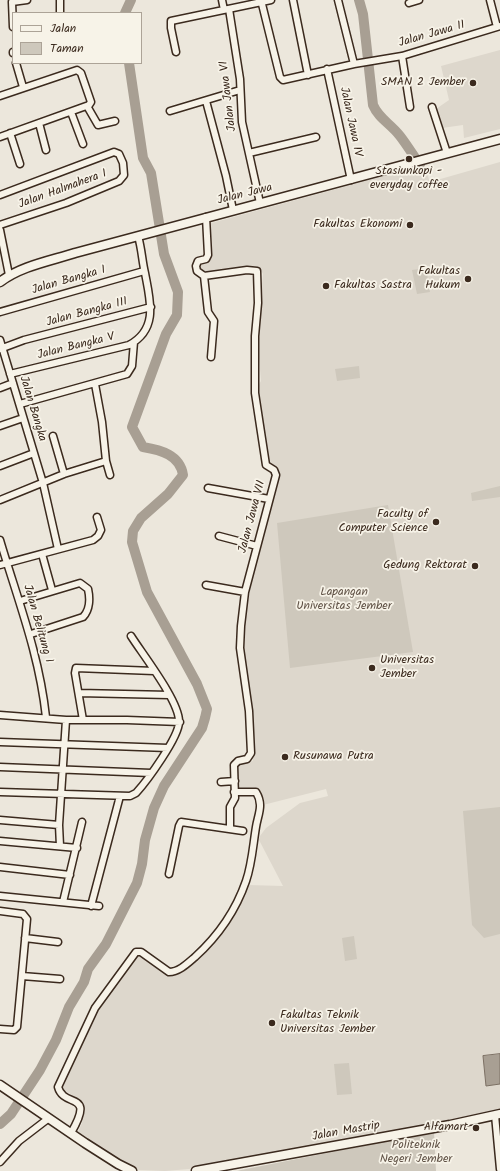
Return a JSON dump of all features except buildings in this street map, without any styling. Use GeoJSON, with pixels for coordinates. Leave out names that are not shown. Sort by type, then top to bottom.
{"type":"FeatureCollection","features":[{"type":"Feature","properties":{"kind":"main road","name":"Jalan Jawa"},"geometry":{"type":"LineString","coordinates":[[0,282],[9,275],[23,268],[176,225],[351,180],[500,139]]}},
{"type":"Feature","properties":{"kind":"main road"},"geometry":{"type":"LineString","coordinates":[[2,1087],[49,1118],[72,1131],[118,1164],[132,1171]]}},
{"type":"Feature","properties":{"kind":"main road","name":"Jalan Mastrip"},"geometry":{"type":"LineString","coordinates":[[196,1171],[450,1125],[497,1115]]}},
{"type":"Feature","properties":{"kind":"street"},"geometry":{"type":"LineString","coordinates":[[12,18],[12,2],[27,0]]}},
{"type":"Feature","properties":{"kind":"street"},"geometry":{"type":"LineString","coordinates":[[60,0],[60,12]]}},
{"type":"Feature","properties":{"kind":"street","name":"Jalan Jawa VI"},"geometry":{"type":"LineString","coordinates":[[222,0],[227,10],[240,79],[242,122],[260,203]]}},
{"type":"Feature","properties":{"kind":"street"},"geometry":{"type":"LineString","coordinates":[[176,52],[170,22],[271,0]]}},
{"type":"Feature","properties":{"kind":"street"},"geometry":{"type":"LineString","coordinates":[[293,0],[308,74]]}},
{"type":"Feature","properties":{"kind":"street"},"geometry":{"type":"LineString","coordinates":[[338,0],[354,64]]}},
{"type":"Feature","properties":{"kind":"street"},"geometry":{"type":"LineString","coordinates":[[408,3],[420,0]]}},
{"type":"Feature","properties":{"kind":"street","name":"Jalan Jawa II"},"geometry":{"type":"LineString","coordinates":[[262,1],[280,77],[283,80],[327,69],[402,56],[499,27],[490,0]]}},
{"type":"Feature","properties":{"kind":"street"},"geometry":{"type":"LineString","coordinates":[[402,56],[410,107]]}},
{"type":"Feature","properties":{"kind":"street"},"geometry":{"type":"LineString","coordinates":[[16,64],[23,88]]}},
{"type":"Feature","properties":{"kind":"street","name":"Jalan Jawa IV"},"geometry":{"type":"LineString","coordinates":[[327,69],[351,180]]}},
{"type":"Feature","properties":{"kind":"street"},"geometry":{"type":"LineString","coordinates":[[0,96],[74,70],[81,73],[90,99],[90,104],[87,106],[0,137]]}},
{"type":"Feature","properties":{"kind":"street"},"geometry":{"type":"LineString","coordinates":[[170,111],[240,90]]}},
{"type":"Feature","properties":{"kind":"street"},"geometry":{"type":"LineString","coordinates":[[206,101],[226,176],[233,210]]}},
{"type":"Feature","properties":{"kind":"street"},"geometry":{"type":"LineString","coordinates":[[87,106],[98,125],[115,121]]}},
{"type":"Feature","properties":{"kind":"street"},"geometry":{"type":"LineString","coordinates":[[432,107],[447,153]]}},
{"type":"Feature","properties":{"kind":"street"},"geometry":{"type":"LineString","coordinates":[[71,112],[83,144]]}},
{"type":"Feature","properties":{"kind":"street"},"geometry":{"type":"LineString","coordinates":[[39,123],[46,150]]}},
{"type":"Feature","properties":{"kind":"street"},"geometry":{"type":"LineString","coordinates":[[10,133],[20,164]]}},
{"type":"Feature","properties":{"kind":"street"},"geometry":{"type":"LineString","coordinates":[[249,153],[316,137]]}},
{"type":"Feature","properties":{"kind":"street","name":"Jalan Halmahera I"},"geometry":{"type":"LineString","coordinates":[[0,194],[117,152],[123,163],[123,178],[119,181],[66,203],[0,225]]}},
{"type":"Feature","properties":{"kind":"street"},"geometry":{"type":"LineString","coordinates":[[206,218],[208,255],[206,259],[198,261],[196,266],[197,271],[204,276],[208,312],[214,321],[211,357]]}},
{"type":"Feature","properties":{"kind":"street"},"geometry":{"type":"LineString","coordinates":[[0,230],[9,275]]}},
{"type":"Feature","properties":{"kind":"street"},"geometry":{"type":"LineString","coordinates":[[141,235],[144,271],[150,294],[151,307]]}},
{"type":"Feature","properties":{"kind":"street","name":"Jalan Jawa VII"},"geometry":{"type":"LineString","coordinates":[[204,276],[247,270],[257,271],[258,304],[255,336],[255,393],[266,465],[274,470],[276,475],[245,592],[240,648],[249,711],[251,752],[247,759],[239,761],[235,764],[235,798],[230,807],[230,829]]}},
{"type":"Feature","properties":{"kind":"street","name":"Jalan Bangka I"},"geometry":{"type":"LineString","coordinates":[[0,312],[144,271]]}},
{"type":"Feature","properties":{"kind":"street","name":"Jalan Bangka V"},"geometry":{"type":"LineString","coordinates":[[10,374],[129,345],[143,333],[149,320],[151,307]]}},
{"type":"Feature","properties":{"kind":"street","name":"Jalan Bangka III"},"geometry":{"type":"LineString","coordinates":[[1,349],[24,340],[151,307]]}},
{"type":"Feature","properties":{"kind":"street","name":"Jalan Bangka"},"geometry":{"type":"LineString","coordinates":[[0,340],[1,349],[20,404],[43,483],[58,549]]}},
{"type":"Feature","properties":{"kind":"street"},"geometry":{"type":"LineString","coordinates":[[20,404],[121,377],[129,373],[132,366],[134,342]]}},
{"type":"Feature","properties":{"kind":"street"},"geometry":{"type":"LineString","coordinates":[[0,388],[13,383]]}},
{"type":"Feature","properties":{"kind":"street"},"geometry":{"type":"LineString","coordinates":[[95,384],[102,422],[106,461],[110,475]]}},
{"type":"Feature","properties":{"kind":"street"},"geometry":{"type":"LineString","coordinates":[[0,426],[23,418]]}},
{"type":"Feature","properties":{"kind":"street"},"geometry":{"type":"LineString","coordinates":[[53,436],[64,474]]}},
{"type":"Feature","properties":{"kind":"street"},"geometry":{"type":"LineString","coordinates":[[0,466],[34,453]]}},
{"type":"Feature","properties":{"kind":"street"},"geometry":{"type":"LineString","coordinates":[[0,500],[64,474],[106,461]]}},
{"type":"Feature","properties":{"kind":"street"},"geometry":{"type":"LineString","coordinates":[[208,488],[269,499]]}},
{"type":"Feature","properties":{"kind":"street"},"geometry":{"type":"LineString","coordinates":[[0,565],[90,541],[98,536],[101,530],[97,517]]}},
{"type":"Feature","properties":{"kind":"street"},"geometry":{"type":"LineString","coordinates":[[219,536],[256,546]]}},
{"type":"Feature","properties":{"kind":"street","name":"Jalan Belitung I"},"geometry":{"type":"LineString","coordinates":[[0,540],[31,634],[40,672],[46,717]]}},
{"type":"Feature","properties":{"kind":"street"},"geometry":{"type":"LineString","coordinates":[[42,554],[52,590]]}},
{"type":"Feature","properties":{"kind":"street"},"geometry":{"type":"LineString","coordinates":[[20,601],[52,590],[80,583],[84,584],[89,592],[86,613],[80,619],[31,634]]}},
{"type":"Feature","properties":{"kind":"street"},"geometry":{"type":"LineString","coordinates":[[206,585],[245,592]]}},
{"type":"Feature","properties":{"kind":"street"},"geometry":{"type":"LineString","coordinates":[[0,792],[120,796],[130,796],[135,794],[168,748],[177,732],[180,722],[168,695],[131,636]]}},
{"type":"Feature","properties":{"kind":"street"},"geometry":{"type":"LineString","coordinates":[[83,720],[75,672],[77,668],[154,671]]}},
{"type":"Feature","properties":{"kind":"street"},"geometry":{"type":"LineString","coordinates":[[79,693],[168,695]]}},
{"type":"Feature","properties":{"kind":"street"},"geometry":{"type":"LineString","coordinates":[[0,714],[66,720],[180,722]]}},
{"type":"Feature","properties":{"kind":"street"},"geometry":{"type":"LineString","coordinates":[[60,846],[59,825],[63,743],[66,720]]}},
{"type":"Feature","properties":{"kind":"street"},"geometry":{"type":"LineString","coordinates":[[0,742],[63,743],[168,748]]}},
{"type":"Feature","properties":{"kind":"street"},"geometry":{"type":"LineString","coordinates":[[0,767],[151,773]]}},
{"type":"Feature","properties":{"kind":"street"},"geometry":{"type":"LineString","coordinates":[[221,782],[235,781]]}},
{"type":"Feature","properties":{"kind":"street"},"geometry":{"type":"LineString","coordinates":[[72,1131],[81,1114],[78,1103],[60,1092],[58,1087],[95,1008],[136,952],[141,952],[169,972],[174,972],[186,965],[204,948],[222,926],[241,895],[246,880],[257,819],[261,810],[256,792],[234,792]]}},
{"type":"Feature","properties":{"kind":"street"},"geometry":{"type":"LineString","coordinates":[[91,906],[120,796]]}},
{"type":"Feature","properties":{"kind":"street"},"geometry":{"type":"LineString","coordinates":[[0,820],[59,825]]}},
{"type":"Feature","properties":{"kind":"street"},"geometry":{"type":"LineString","coordinates":[[63,902],[82,822]]}},
{"type":"Feature","properties":{"kind":"street"},"geometry":{"type":"LineString","coordinates":[[169,874],[179,826],[181,823],[184,822],[243,831]]}},
{"type":"Feature","properties":{"kind":"street"},"geometry":{"type":"LineString","coordinates":[[0,841],[77,848]]}},
{"type":"Feature","properties":{"kind":"street"},"geometry":{"type":"LineString","coordinates":[[0,867],[70,875]]}},
{"type":"Feature","properties":{"kind":"street"},"geometry":{"type":"LineString","coordinates":[[0,896],[99,906]]}},
{"type":"Feature","properties":{"kind":"street"},"geometry":{"type":"LineString","coordinates":[[0,911],[25,916],[25,938],[17,1027],[14,1030],[0,1029]]}},
{"type":"Feature","properties":{"kind":"street"},"geometry":{"type":"LineString","coordinates":[[25,938],[58,942]]}},
{"type":"Feature","properties":{"kind":"street"},"geometry":{"type":"LineString","coordinates":[[22,976],[60,979]]}},
{"type":"Feature","properties":{"kind":"street"},"geometry":{"type":"LineString","coordinates":[[497,1115],[500,1169]]}},
{"type":"Feature","properties":{"kind":"street"},"geometry":{"type":"LineString","coordinates":[[0,1162],[19,1141],[49,1118]]}},
{"type":"Feature","properties":{"kind":"shaded area","name":"SMAN 2 Jember"},"geometry":{"type":"Polygon","coordinates":[[[500,50],[500,129],[464,138],[463,125],[442,128],[436,109],[449,100],[441,66],[500,50]]]}},
{"type":"Feature","properties":{"kind":"shaded area","name":"Universitas Jember"},"geometry":{"type":"Polygon","coordinates":[[[500,162],[500,1109],[375,1136],[189,1169],[165,1171],[139,1170],[127,1165],[77,1134],[82,1123],[84,1111],[82,1103],[77,1098],[62,1089],[98,1010],[137,955],[173,974],[228,923],[248,885],[283,886],[259,840],[260,836],[266,828],[300,803],[328,796],[326,789],[263,805],[258,790],[237,790],[238,763],[253,761],[251,714],[242,651],[244,626],[251,584],[267,515],[280,472],[278,469],[267,466],[256,390],[261,381],[257,333],[263,274],[260,268],[254,266],[207,274],[202,273],[199,267],[207,261],[211,254],[208,224],[424,165],[430,182],[500,162]]]}},
{"type":"Feature","properties":{"kind":"shaded area"},"geometry":{"type":"Polygon","coordinates":[[[500,1054],[500,1084],[486,1086],[483,1056],[500,1054]]]}},
{"type":"Feature","properties":{"kind":"green space"},"geometry":{"type":"Polygon","coordinates":[[[426,268],[430,292],[417,294],[412,270],[426,268]]]}},
{"type":"Feature","properties":{"kind":"green space"},"geometry":{"type":"Polygon","coordinates":[[[359,366],[360,378],[337,381],[335,369],[359,366]]]}},
{"type":"Feature","properties":{"kind":"green space"},"geometry":{"type":"Polygon","coordinates":[[[500,486],[500,497],[472,501],[471,493],[500,486]]]}},
{"type":"Feature","properties":{"kind":"green space","name":"Lapangan Universitas Jember"},"geometry":{"type":"Polygon","coordinates":[[[388,505],[413,652],[290,668],[277,523],[388,505]]]}},
{"type":"Feature","properties":{"kind":"green space"},"geometry":{"type":"Polygon","coordinates":[[[500,807],[500,934],[484,938],[472,925],[463,811],[500,807]]]}},
{"type":"Feature","properties":{"kind":"green space"},"geometry":{"type":"Polygon","coordinates":[[[354,936],[357,959],[345,961],[342,938],[354,936]]]}},
{"type":"Feature","properties":{"kind":"green space"},"geometry":{"type":"Polygon","coordinates":[[[349,1063],[352,1094],[337,1095],[334,1064],[349,1063]]]}},
{"type":"Feature","properties":{"kind":"green space","name":"Politeknik Negeri Jember"},"geometry":{"type":"Polygon","coordinates":[[[434,1132],[436,1171],[237,1171],[241,1170],[434,1132]]]}},
{"type":"Feature","properties":{"kind":"waterway"},"geometry":{"type":"LineString","coordinates":[[125,12],[131,0]]}},
{"type":"Feature","properties":{"kind":"waterway"},"geometry":{"type":"LineString","coordinates":[[359,0],[363,14],[373,105],[378,114],[400,136],[420,165]]}},
{"type":"Feature","properties":{"kind":"waterway"},"geometry":{"type":"LineString","coordinates":[[0,1124],[11,1114],[40,1070],[56,1040],[69,1007],[84,982],[88,969],[106,944],[137,883],[142,864],[145,840],[154,808],[164,786],[202,728],[207,709],[197,684],[147,592],[132,542],[133,531],[141,518],[168,494],[183,475],[181,468],[174,458],[163,452],[143,447],[132,427],[166,334],[177,315],[178,292],[164,254],[151,173],[143,158],[129,64]]}},
{"type":"Feature","properties":{"kind":"place","name":"SMAN 2 Jember"},"geometry":{"type":"Point","coordinates":[473,83]}},
{"type":"Feature","properties":{"kind":"place","name":"Stasiunkopi - everyday coffee"},"geometry":{"type":"Point","coordinates":[409,159]}},
{"type":"Feature","properties":{"kind":"place","name":"Fakultas Ekonomi"},"geometry":{"type":"Point","coordinates":[410,225]}},
{"type":"Feature","properties":{"kind":"place","name":"Fakultas Hukum"},"geometry":{"type":"Point","coordinates":[468,279]}},
{"type":"Feature","properties":{"kind":"place","name":"Fakultas Sastra"},"geometry":{"type":"Point","coordinates":[326,286]}},
{"type":"Feature","properties":{"kind":"place","name":"Faculty of Computer Science"},"geometry":{"type":"Point","coordinates":[436,522]}},
{"type":"Feature","properties":{"kind":"place","name":"Gedung Rektorat"},"geometry":{"type":"Point","coordinates":[475,566]}},
{"type":"Feature","properties":{"kind":"place","name":"Universitas Jember"},"geometry":{"type":"Point","coordinates":[372,668]}},
{"type":"Feature","properties":{"kind":"place","name":"Rusunawa Putra"},"geometry":{"type":"Point","coordinates":[285,757]}},
{"type":"Feature","properties":{"kind":"place","name":"Fakultas Teknik Universitas Jember"},"geometry":{"type":"Point","coordinates":[272,1023]}},
{"type":"Feature","properties":{"kind":"place","name":"Alfamart"},"geometry":{"type":"Point","coordinates":[476,1128]}}]}
